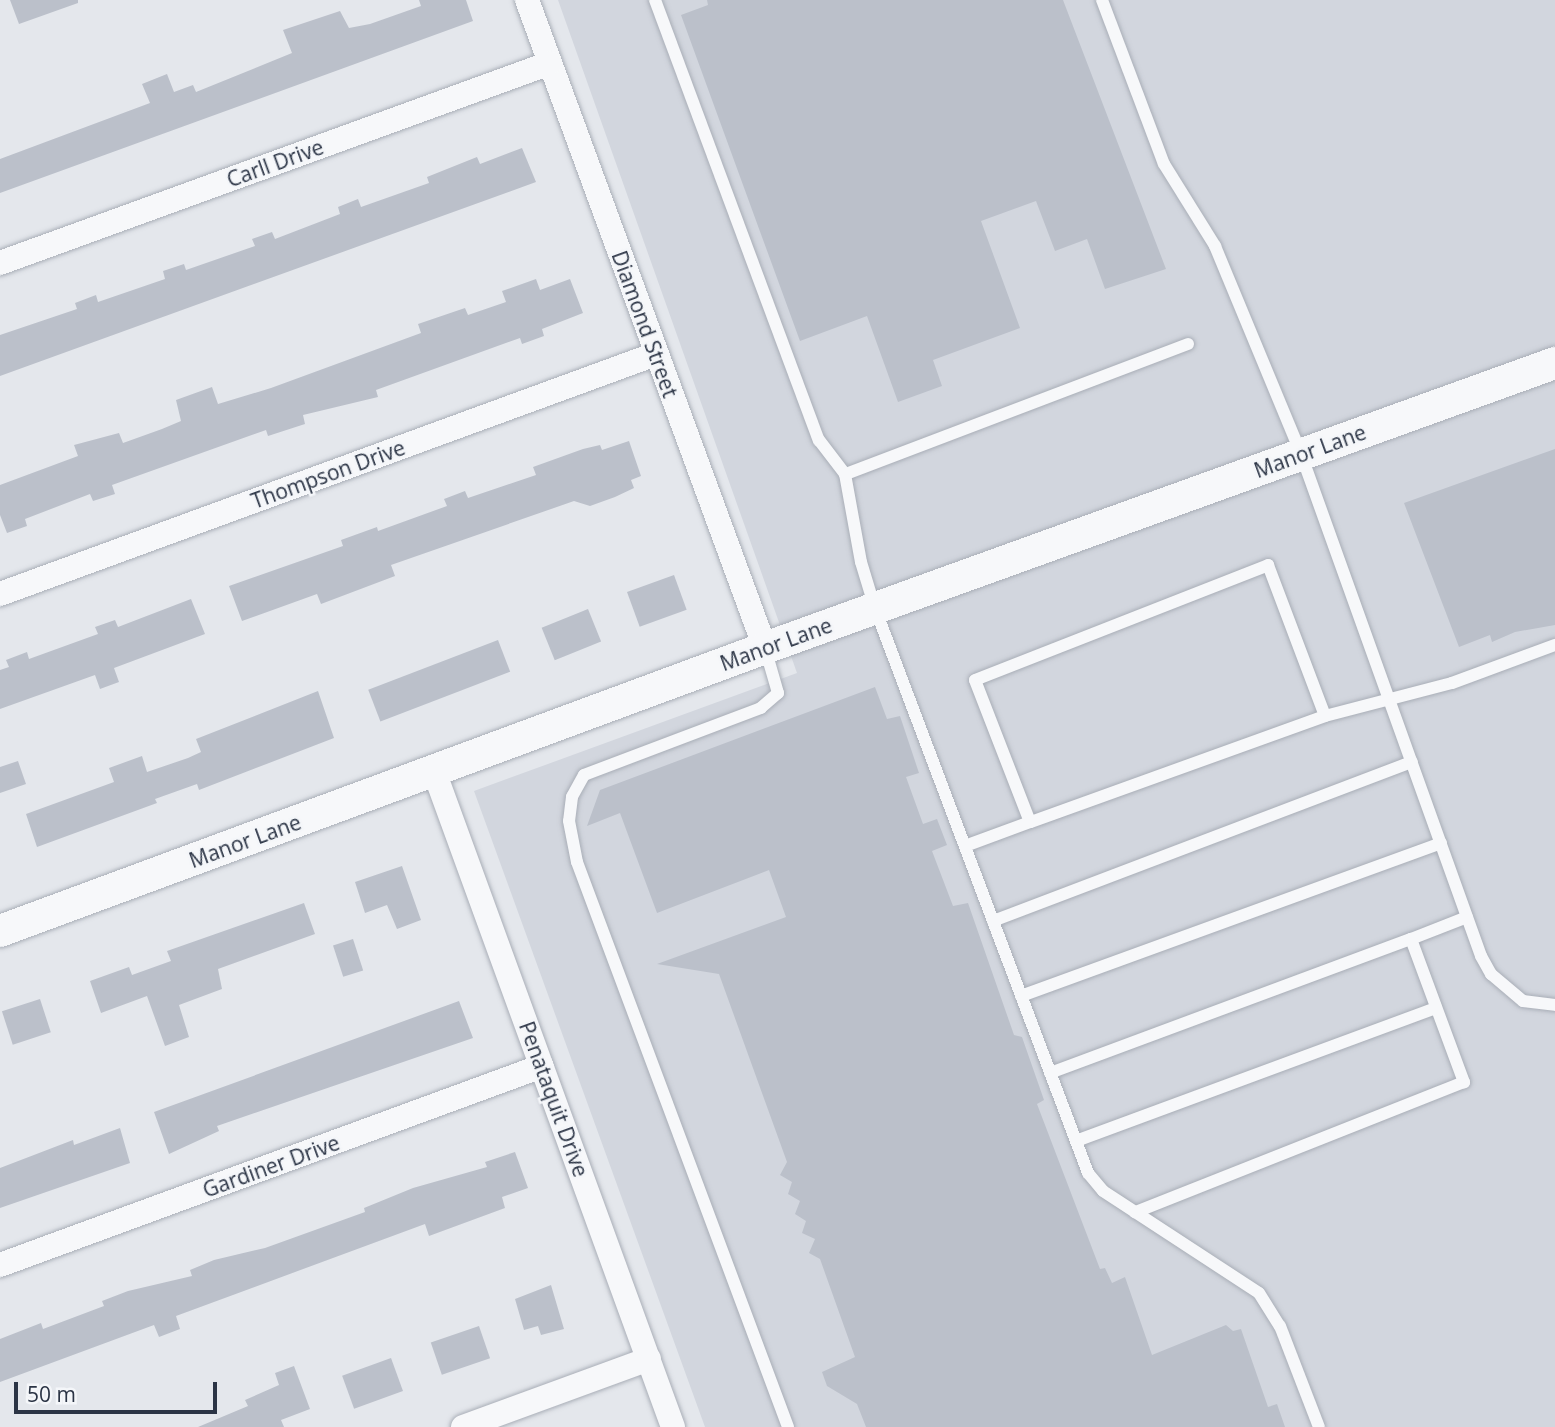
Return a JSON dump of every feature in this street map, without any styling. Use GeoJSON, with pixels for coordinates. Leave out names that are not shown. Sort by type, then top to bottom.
{"type":"FeatureCollection","features":[{"type":"Feature","properties":{"kind":"street","name":"Diamond Street"},"geometry":{"type":"LineString","coordinates":[[527,0],[765,648]]}},
{"type":"Feature","properties":{"kind":"street","name":"Carll Drive"},"geometry":{"type":"LineString","coordinates":[[0,263],[550,63]]}},
{"type":"Feature","properties":{"kind":"street","name":"Thompson Drive"},"geometry":{"type":"LineString","coordinates":[[0,594],[656,354]]}},
{"type":"Feature","properties":{"kind":"street","name":"Manor Lane"},"geometry":{"type":"LineString","coordinates":[[0,931],[765,648],[1555,363]]}},
{"type":"Feature","properties":{"kind":"street","name":"Penataquit Drive"},"geometry":{"type":"LineString","coordinates":[[434,771],[673,1427]]}},
{"type":"Feature","properties":{"kind":"street","name":"Gardiner Drive"},"geometry":{"type":"LineString","coordinates":[[0,1265],[542,1066]]}},
{"type":"Feature","properties":{"kind":"street"},"geometry":{"type":"LineString","coordinates":[[463,1427],[649,1359]]}},
{"type":"Feature","properties":{"kind":"lane"},"geometry":{"type":"LineString","coordinates":[[655,0],[819,440],[845,474],[861,562],[875,608],[1088,1173],[1103,1191],[1259,1293],[1280,1326],[1319,1427]]}},
{"type":"Feature","properties":{"kind":"lane"},"geometry":{"type":"LineString","coordinates":[[1102,0],[1164,163],[1215,246],[1301,454],[1467,917],[1491,974],[1523,1001],[1555,1005]]}},
{"type":"Feature","properties":{"kind":"lane"},"geometry":{"type":"LineString","coordinates":[[845,474],[1188,344]]}},
{"type":"Feature","properties":{"kind":"lane"},"geometry":{"type":"LineString","coordinates":[[1030,822],[975,680],[1268,565],[1325,716]]}},
{"type":"Feature","properties":{"kind":"lane"},"geometry":{"type":"LineString","coordinates":[[965,846],[1362,703],[1391,701],[1555,645]]}},
{"type":"Feature","properties":{"kind":"lane"},"geometry":{"type":"LineString","coordinates":[[765,648],[778,693],[761,708],[584,775],[572,797],[569,821],[577,862],[788,1427]]}},
{"type":"Feature","properties":{"kind":"lane"},"geometry":{"type":"LineString","coordinates":[[993,921],[1412,762]]}},
{"type":"Feature","properties":{"kind":"lane"},"geometry":{"type":"LineString","coordinates":[[1021,996],[1441,843]]}},
{"type":"Feature","properties":{"kind":"lane"},"geometry":{"type":"LineString","coordinates":[[1051,1073],[1467,917]]}},
{"type":"Feature","properties":{"kind":"lane"},"geometry":{"type":"LineString","coordinates":[[1135,1212],[1464,1082],[1411,939]]}},
{"type":"Feature","properties":{"kind":"lane"},"geometry":{"type":"LineString","coordinates":[[1076,1141],[1436,1008]]}},
{"type":"Feature","properties":{"kind":"shaded area"},"geometry":{"type":"Polygon","coordinates":[[[558,0],[1555,0],[1555,1427],[705,1427],[474,791],[797,673],[558,0]]]}},
{"type":"Feature","properties":{"kind":"building"},"geometry":{"type":"Polygon","coordinates":[[[10,0],[78,0],[78,3],[19,24],[10,0]]]}},
{"type":"Feature","properties":{"kind":"building"},"geometry":{"type":"Polygon","coordinates":[[[419,0],[466,0],[473,21],[0,193],[0,159],[150,103],[142,84],[167,74],[174,92],[193,85],[196,92],[292,53],[283,30],[340,11],[349,28],[370,24],[421,6],[419,0]]]}},
{"type":"Feature","properties":{"kind":"building"},"geometry":{"type":"Polygon","coordinates":[[[707,0],[1063,0],[1166,269],[1105,289],[1087,239],[1055,251],[1036,201],[981,221],[1020,328],[933,360],[942,386],[898,402],[867,316],[800,341],[681,15],[708,5],[707,0]]]}},
{"type":"Feature","properties":{"kind":"building"},"geometry":{"type":"Polygon","coordinates":[[[522,148],[536,182],[0,376],[0,335],[77,309],[75,303],[96,295],[98,302],[165,279],[163,271],[184,264],[186,270],[255,246],[252,239],[272,232],[275,239],[340,214],[338,207],[358,199],[361,207],[429,183],[427,177],[477,157],[480,164],[522,148]]]}},
{"type":"Feature","properties":{"kind":"building"},"geometry":{"type":"Polygon","coordinates":[[[536,279],[540,290],[570,279],[583,313],[542,329],[544,336],[522,344],[520,338],[376,390],[378,397],[303,415],[305,424],[268,436],[266,430],[112,485],[115,494],[93,501],[90,494],[25,519],[27,526],[7,533],[0,515],[0,485],[78,456],[74,445],[119,433],[123,443],[162,429],[181,421],[176,400],[212,387],[218,404],[271,388],[421,333],[418,324],[465,308],[468,315],[506,302],[502,291],[536,279]]]}},
{"type":"Feature","properties":{"kind":"building"},"geometry":{"type":"Polygon","coordinates":[[[629,441],[641,476],[631,480],[634,488],[615,497],[590,506],[574,501],[391,565],[395,576],[321,604],[317,594],[242,621],[229,586],[343,546],[341,540],[377,527],[378,531],[447,506],[444,499],[465,491],[468,498],[536,475],[533,467],[583,449],[600,445],[602,450],[629,441]]]}},
{"type":"Feature","properties":{"kind":"building"},"geometry":{"type":"Polygon","coordinates":[[[1555,449],[1555,625],[1515,632],[1492,642],[1490,635],[1459,647],[1404,503],[1555,449]]]}},
{"type":"Feature","properties":{"kind":"building"},"geometry":{"type":"Polygon","coordinates":[[[674,575],[687,610],[640,627],[627,592],[674,575]]]}},
{"type":"Feature","properties":{"kind":"building"},"geometry":{"type":"Polygon","coordinates":[[[191,599],[205,634],[114,668],[119,682],[100,689],[95,675],[0,709],[0,670],[9,667],[6,660],[27,652],[29,659],[98,634],[95,627],[115,620],[118,627],[191,599]]]}},
{"type":"Feature","properties":{"kind":"building"},"geometry":{"type":"Polygon","coordinates":[[[588,609],[601,641],[555,660],[542,628],[588,609]]]}},
{"type":"Feature","properties":{"kind":"building"},"geometry":{"type":"Polygon","coordinates":[[[498,640],[510,672],[380,722],[368,690],[498,640]]]}},
{"type":"Feature","properties":{"kind":"building"},"geometry":{"type":"Polygon","coordinates":[[[875,687],[887,719],[900,716],[919,773],[906,777],[923,824],[937,819],[947,845],[932,851],[953,906],[968,903],[1014,1035],[1022,1037],[1044,1100],[1037,1104],[1100,1269],[1105,1268],[1112,1283],[1125,1277],[1152,1355],[1226,1325],[1233,1331],[1241,1329],[1268,1407],[1277,1404],[1285,1427],[866,1427],[857,1404],[827,1386],[822,1372],[855,1357],[820,1259],[809,1253],[815,1239],[802,1233],[806,1221],[795,1214],[800,1201],[788,1194],[792,1182],[780,1175],[787,1162],[719,974],[657,964],[786,917],[769,870],[657,913],[620,813],[587,826],[600,790],[875,687]]]}},
{"type":"Feature","properties":{"kind":"building"},"geometry":{"type":"Polygon","coordinates":[[[318,691],[334,738],[199,790],[197,784],[155,799],[157,803],[37,847],[26,814],[114,782],[109,768],[142,756],[147,772],[188,758],[201,752],[196,739],[318,691]]]}},
{"type":"Feature","properties":{"kind":"building"},"geometry":{"type":"Polygon","coordinates":[[[18,761],[26,784],[0,793],[0,767],[18,761]]]}},
{"type":"Feature","properties":{"kind":"building"},"geometry":{"type":"Polygon","coordinates":[[[402,866],[421,920],[397,929],[387,905],[365,913],[355,882],[402,866]]]}},
{"type":"Feature","properties":{"kind":"building"},"geometry":{"type":"Polygon","coordinates":[[[304,903],[315,934],[218,969],[222,989],[179,1005],[189,1037],[165,1046],[147,996],[101,1013],[90,981],[129,967],[132,975],[171,961],[167,951],[304,903]]]}},
{"type":"Feature","properties":{"kind":"building"},"geometry":{"type":"Polygon","coordinates":[[[353,939],[363,970],[343,977],[333,945],[353,939]]]}},
{"type":"Feature","properties":{"kind":"building"},"geometry":{"type":"Polygon","coordinates":[[[40,999],[51,1032],[13,1045],[2,1011],[40,999]]]}},
{"type":"Feature","properties":{"kind":"building"},"geometry":{"type":"Polygon","coordinates":[[[459,1001],[473,1038],[217,1126],[219,1131],[169,1154],[154,1112],[459,1001]]]}},
{"type":"Feature","properties":{"kind":"building"},"geometry":{"type":"Polygon","coordinates":[[[120,1128],[130,1163],[0,1208],[0,1168],[73,1140],[74,1145],[120,1128]]]}},
{"type":"Feature","properties":{"kind":"building"},"geometry":{"type":"Polygon","coordinates":[[[515,1152],[528,1188],[502,1197],[505,1208],[429,1236],[425,1224],[176,1316],[180,1329],[159,1337],[154,1325],[0,1382],[0,1339],[41,1323],[43,1329],[104,1306],[102,1301],[128,1291],[192,1276],[190,1270],[214,1260],[265,1248],[365,1212],[364,1208],[413,1188],[487,1167],[485,1162],[515,1152]]]}},
{"type":"Feature","properties":{"kind":"building"},"geometry":{"type":"Polygon","coordinates":[[[551,1285],[564,1329],[541,1335],[538,1326],[524,1330],[515,1299],[551,1285]]]}},
{"type":"Feature","properties":{"kind":"building"},"geometry":{"type":"Polygon","coordinates":[[[479,1326],[490,1358],[442,1375],[431,1343],[479,1326]]]}},
{"type":"Feature","properties":{"kind":"building"},"geometry":{"type":"Polygon","coordinates":[[[391,1358],[403,1391],[354,1409],[342,1376],[391,1358]]]}},
{"type":"Feature","properties":{"kind":"building"},"geometry":{"type":"Polygon","coordinates":[[[294,1366],[310,1409],[281,1420],[284,1427],[198,1427],[248,1406],[245,1400],[279,1385],[275,1373],[294,1366]]]}}]}
